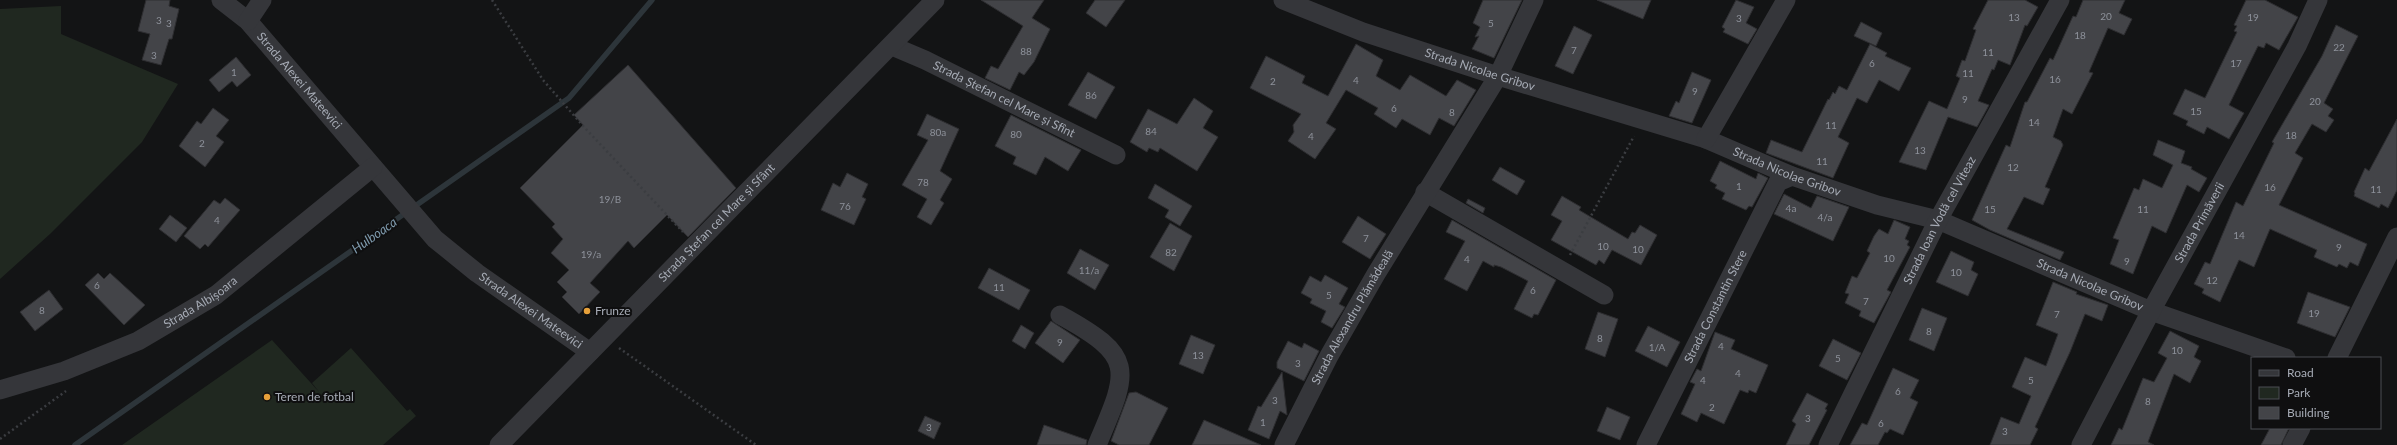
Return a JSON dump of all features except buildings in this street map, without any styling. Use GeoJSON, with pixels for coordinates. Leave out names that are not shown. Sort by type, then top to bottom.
{"type":"FeatureCollection","features":[{"type":"Feature","properties":{"kind":"street","name":"Strada Alexei Mateevici"},"geometry":{"type":"LineString","coordinates":[[220,0],[248,21],[435,239],[477,273],[590,352]]}},
{"type":"Feature","properties":{"kind":"street"},"geometry":{"type":"LineString","coordinates":[[248,21],[262,0]]}},
{"type":"Feature","properties":{"kind":"street","name":"Strada Ștefan cel Mare și Sfânt"},"geometry":{"type":"LineString","coordinates":[[499,445],[892,46],[935,0]]}},
{"type":"Feature","properties":{"kind":"street","name":"Strada Nicolae Gribov"},"geometry":{"type":"LineString","coordinates":[[1283,0],[1363,32],[1498,76],[1706,139],[1792,176],[1878,205],[1938,220],[2151,311],[2283,357]]}},
{"type":"Feature","properties":{"kind":"street","name":"Strada Alexandru Plămădeală"},"geometry":{"type":"LineString","coordinates":[[1284,445],[1329,356],[1425,192],[1498,76],[1534,0]]}},
{"type":"Feature","properties":{"kind":"street"},"geometry":{"type":"LineString","coordinates":[[1706,139],[1786,0]]}},
{"type":"Feature","properties":{"kind":"street","name":"Strada Ioan Vodă cel Viteaz"},"geometry":{"type":"LineString","coordinates":[[1828,445],[1938,220],[2060,0]]}},
{"type":"Feature","properties":{"kind":"street","name":"Strada Primăverii"},"geometry":{"type":"LineString","coordinates":[[2081,445],[2151,311],[2296,46],[2318,0]]}},
{"type":"Feature","properties":{"kind":"street","name":"Strada Ștefan cel Mare și Sfînt"},"geometry":{"type":"LineString","coordinates":[[892,46],[926,60],[1116,155]]}},
{"type":"Feature","properties":{"kind":"street","name":"Strada Albișoara"},"geometry":{"type":"LineString","coordinates":[[0,390],[64,371],[138,341],[216,295],[373,167]]}},
{"type":"Feature","properties":{"kind":"street","name":"Strada Constantin Stere"},"geometry":{"type":"LineString","coordinates":[[1646,445],[1778,182],[1792,176]]}},
{"type":"Feature","properties":{"kind":"street"},"geometry":{"type":"LineString","coordinates":[[1425,192],[1604,294]]}},
{"type":"Feature","properties":{"kind":"street"},"geometry":{"type":"LineString","coordinates":[[2337,357],[2397,237]]}},
{"type":"Feature","properties":{"kind":"street"},"geometry":{"type":"LineString","coordinates":[[1060,315],[1087,330],[1104,342],[1114,353],[1119,366],[1121,382],[1118,395],[1097,445]]}},
{"type":"Feature","properties":{"kind":"street"},"geometry":{"type":"LineString","coordinates":[[2292,445],[2300,429]]}},
{"type":"Feature","properties":{"kind":"path"},"geometry":{"type":"LineString","coordinates":[[492,0],[543,80],[584,127],[696,245]]}},
{"type":"Feature","properties":{"kind":"path"},"geometry":{"type":"LineString","coordinates":[[1562,271],[1643,120]]}},
{"type":"Feature","properties":{"kind":"path"},"geometry":{"type":"LineString","coordinates":[[604,338],[756,445]]}},
{"type":"Feature","properties":{"kind":"green space"},"geometry":{"type":"Polygon","coordinates":[[[61,6],[61,34],[178,84],[142,142],[50,234],[0,279],[0,9],[61,6]]]}},
{"type":"Feature","properties":{"kind":"green space"},"geometry":{"type":"Polygon","coordinates":[[[272,340],[320,393],[312,383],[351,348],[407,411],[410,409],[416,416],[383,445],[122,445],[272,340]]]}},
{"type":"Feature","properties":{"kind":"waterway","name":"Hulboaca"},"geometry":{"type":"LineString","coordinates":[[75,445],[569,98],[652,0]]}},
{"type":"Feature","properties":{"kind":"place","name":"Frunze"},"geometry":{"type":"Point","coordinates":[587,311]}},
{"type":"Feature","properties":{"kind":"place","name":"Teren de fotbal"},"geometry":{"type":"Point","coordinates":[267,397]}}]}
